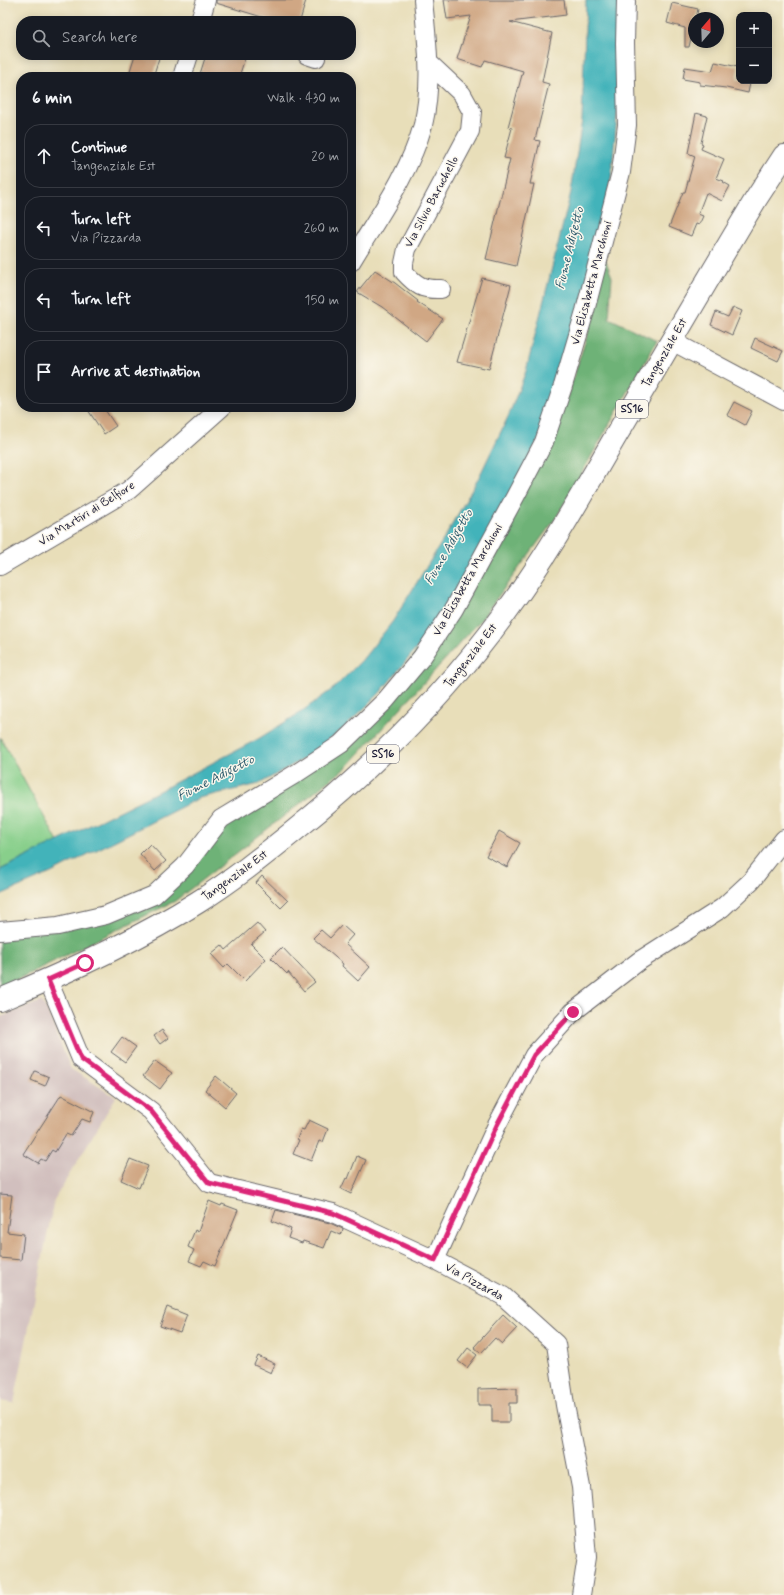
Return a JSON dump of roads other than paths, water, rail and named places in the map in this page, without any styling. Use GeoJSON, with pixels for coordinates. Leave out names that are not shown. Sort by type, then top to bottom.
{"type":"FeatureCollection","features":[{"type":"Feature","properties":{"kind":"main road","name":"Tangenziale Est"},"geometry":{"type":"LineString","coordinates":[[0,1000],[85,963],[160,924],[198,902],[250,866],[336,797],[406,731],[440,695],[506,612],[536,569],[756,199],[784,156]]}},
{"type":"Feature","properties":{"kind":"street"},"geometry":{"type":"LineString","coordinates":[[201,16],[206,0]]}},
{"type":"Feature","properties":{"kind":"street"},"geometry":{"type":"LineString","coordinates":[[356,254],[404,173],[414,151],[423,124],[427,98],[428,63],[423,0]]}},
{"type":"Feature","properties":{"kind":"street","name":"Via Elisabetta Marchioni"},"geometry":{"type":"LineString","coordinates":[[0,931],[58,926],[106,915],[154,895],[185,866],[221,819],[297,773],[341,744],[386,700],[422,657],[454,609],[544,442],[563,386],[585,312],[621,172],[627,125],[625,43],[626,0]]}},
{"type":"Feature","properties":{"kind":"street"},"geometry":{"type":"LineString","coordinates":[[184,72],[187,60]]}},
{"type":"Feature","properties":{"kind":"street","name":"Via Silvio Baruchello"},"geometry":{"type":"LineString","coordinates":[[428,63],[462,94],[472,112],[470,131],[407,249],[404,263],[404,272],[416,284],[429,289],[441,289]]}},
{"type":"Feature","properties":{"kind":"street"},"geometry":{"type":"LineString","coordinates":[[427,98],[462,94]]}},
{"type":"Feature","properties":{"kind":"street"},"geometry":{"type":"LineString","coordinates":[[672,341],[784,401]]}},
{"type":"Feature","properties":{"kind":"street","name":"Via Martiri di Belfiore"},"geometry":{"type":"LineString","coordinates":[[0,566],[129,490],[216,412]]}},
{"type":"Feature","properties":{"kind":"street"},"geometry":{"type":"LineString","coordinates":[[435,1260],[497,1125],[534,1055],[573,1012],[639,962],[722,908],[751,881],[784,839]]}},
{"type":"Feature","properties":{"kind":"street","name":"Via Pizzarda"},"geometry":{"type":"LineString","coordinates":[[48,980],[81,1059],[151,1111],[209,1183],[333,1213],[435,1260],[503,1296],[556,1344],[565,1405],[581,1488],[587,1557],[581,1595]]}},
{"type":"Feature","properties":{"kind":"water","name":"Fiume Adigetto"},"geometry":{"type":"Polygon","coordinates":[[[586,0],[620,0],[618,105],[611,179],[590,277],[543,431],[494,528],[430,632],[379,694],[343,729],[303,759],[259,784],[199,798],[51,873],[0,895],[0,870],[159,791],[258,739],[298,714],[334,688],[362,660],[393,621],[445,537],[478,479],[508,417],[526,371],[571,192],[582,120],[586,0]]]}}]}
